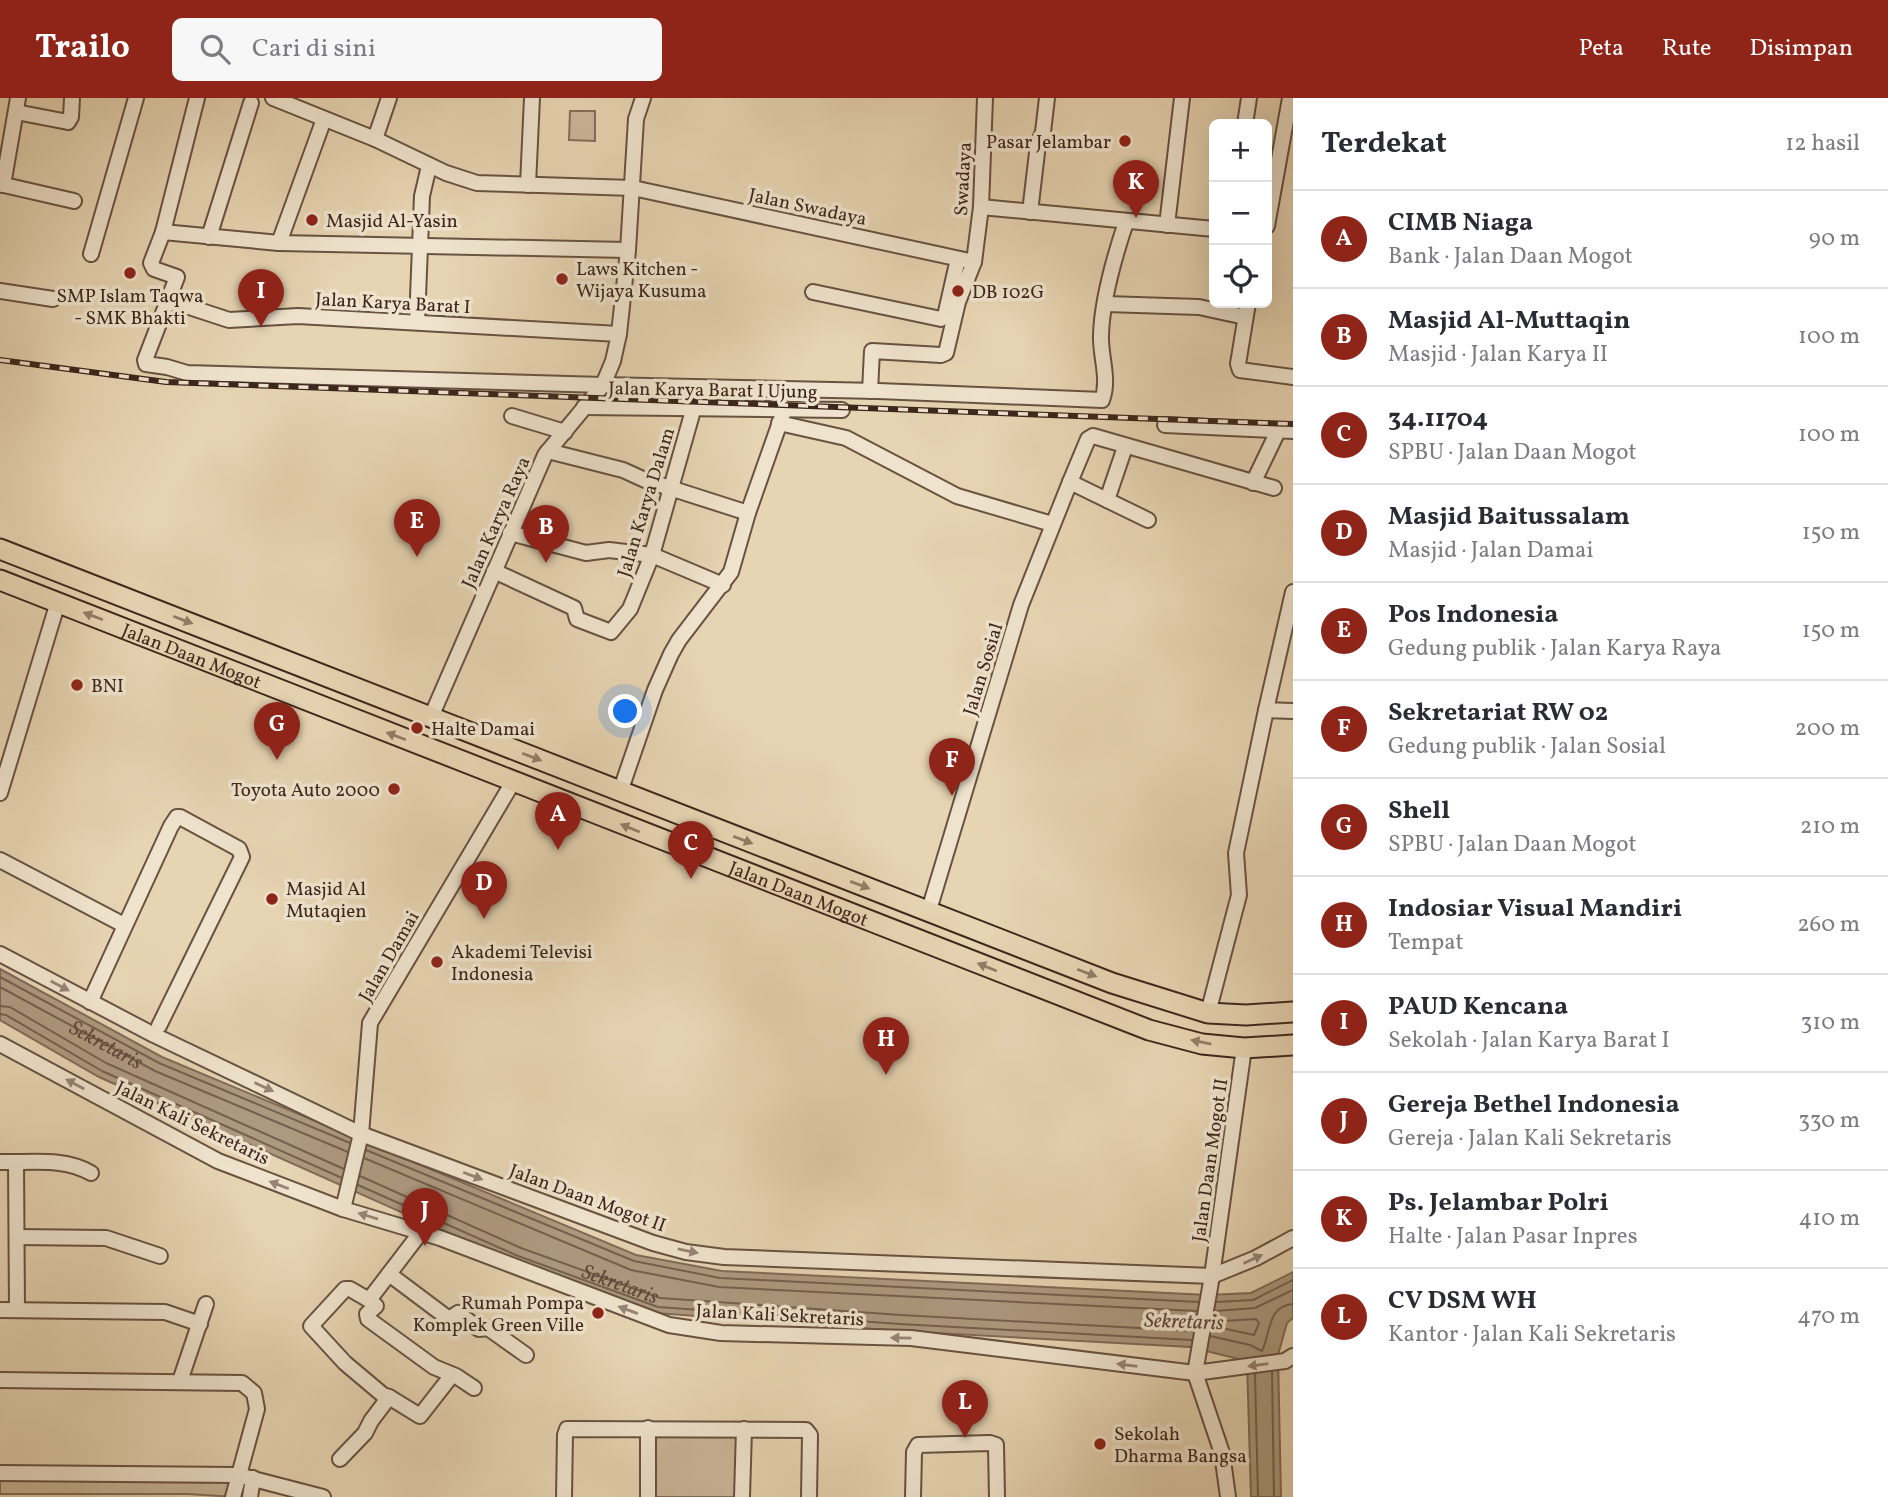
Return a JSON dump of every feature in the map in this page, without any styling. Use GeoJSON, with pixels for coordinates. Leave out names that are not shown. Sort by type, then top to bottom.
{"type":"FeatureCollection","features":[{"type":"Feature","properties":{"kind":"highway","name":"Jalan Daan Mogot"},"geometry":{"type":"LineString","coordinates":[[0,549],[1112,983],[1208,1013],[1293,1013]]}},
{"type":"Feature","properties":{"kind":"highway","name":"Jalan Daan Mogot"},"geometry":{"type":"LineString","coordinates":[[0,580],[1149,1030],[1202,1044],[1244,1048],[1293,1045]]}},
{"type":"Feature","properties":{"kind":"highway"},"geometry":{"type":"LineString","coordinates":[[785,889],[797,860]]}},
{"type":"Feature","properties":{"kind":"highway"},"geometry":{"type":"LineString","coordinates":[[808,898],[822,870]]}},
{"type":"Feature","properties":{"kind":"street"},"geometry":{"type":"LineString","coordinates":[[72,98],[71,117],[68,122],[17,105],[2,185],[74,201]]}},
{"type":"Feature","properties":{"kind":"street"},"geometry":{"type":"LineString","coordinates":[[91,254],[136,98]]}},
{"type":"Feature","properties":{"kind":"street"},"geometry":{"type":"LineString","coordinates":[[197,98],[163,232],[151,266],[176,275],[145,360],[146,364],[187,373],[1103,399],[1105,361],[1101,336],[1116,254],[1126,222]]}},
{"type":"Feature","properties":{"kind":"street","name":"Jalan Swadaya"},"geometry":{"type":"LineString","coordinates":[[273,98],[290,101],[429,166],[477,183],[633,188],[974,262]]}},
{"type":"Feature","properties":{"kind":"street"},"geometry":{"type":"LineString","coordinates":[[374,139],[389,98]]}},
{"type":"Feature","properties":{"kind":"street"},"geometry":{"type":"LineString","coordinates":[[528,185],[532,98]]}},
{"type":"Feature","properties":{"kind":"street","name":"Jalan Karya Raya"},"geometry":{"type":"LineString","coordinates":[[431,717],[548,451],[603,386],[613,361],[619,334],[628,250],[636,119],[643,98]]}},
{"type":"Feature","properties":{"kind":"street","name":"Swadaya"},"geometry":{"type":"LineString","coordinates":[[870,391],[872,351],[941,355],[946,353],[958,302],[974,262],[981,207],[985,98]]}},
{"type":"Feature","properties":{"kind":"street"},"geometry":{"type":"LineString","coordinates":[[1030,212],[1046,98]]}},
{"type":"Feature","properties":{"kind":"street"},"geometry":{"type":"LineString","coordinates":[[1167,225],[1182,98]]}},
{"type":"Feature","properties":{"kind":"street"},"geometry":{"type":"LineString","coordinates":[[1246,119],[1249,98]]}},
{"type":"Feature","properties":{"kind":"street"},"geometry":{"type":"LineString","coordinates":[[1272,198],[1290,98]]}},
{"type":"Feature","properties":{"kind":"street"},"geometry":{"type":"LineString","coordinates":[[209,237],[251,103]]}},
{"type":"Feature","properties":{"kind":"street"},"geometry":{"type":"LineString","coordinates":[[279,243],[324,119]]}},
{"type":"Feature","properties":{"kind":"street"},"geometry":{"type":"LineString","coordinates":[[417,322],[422,196],[429,166]]}},
{"type":"Feature","properties":{"kind":"street"},"geometry":{"type":"LineString","coordinates":[[981,207],[1209,229]]}},
{"type":"Feature","properties":{"kind":"street"},"geometry":{"type":"LineString","coordinates":[[163,232],[279,243],[628,250]]}},
{"type":"Feature","properties":{"kind":"street"},"geometry":{"type":"LineString","coordinates":[[813,292],[941,319],[945,316],[958,259]]}},
{"type":"Feature","properties":{"kind":"street"},"geometry":{"type":"LineString","coordinates":[[0,290],[54,299]]}},
{"type":"Feature","properties":{"kind":"street","name":"Jalan Karya Barat I"},"geometry":{"type":"LineString","coordinates":[[168,300],[229,320],[298,316],[619,334]]}},
{"type":"Feature","properties":{"kind":"street"},"geometry":{"type":"LineString","coordinates":[[1106,304],[1246,310],[1237,364],[1240,370],[1293,377]]}},
{"type":"Feature","properties":{"kind":"street","name":"Jalan Karya Barat I Ujung"},"geometry":{"type":"LineString","coordinates":[[584,407],[785,408],[842,411]]}},
{"type":"Feature","properties":{"kind":"street","name":"Jalan Karya Dalam"},"geometry":{"type":"LineString","coordinates":[[494,571],[574,608],[576,619],[611,632],[630,609],[652,555],[694,407]]}},
{"type":"Feature","properties":{"kind":"street"},"geometry":{"type":"LineString","coordinates":[[620,792],[655,690],[671,654],[731,572],[748,513],[785,408]]}},
{"type":"Feature","properties":{"kind":"street"},"geometry":{"type":"LineString","coordinates":[[512,416],[565,432]]}},
{"type":"Feature","properties":{"kind":"street"},"geometry":{"type":"LineString","coordinates":[[779,423],[846,438],[957,496],[1052,524]]}},
{"type":"Feature","properties":{"kind":"street"},"geometry":{"type":"LineString","coordinates":[[1166,425],[1293,431]]}},
{"type":"Feature","properties":{"kind":"street"},"geometry":{"type":"LineString","coordinates":[[1254,483],[1278,431]]}},
{"type":"Feature","properties":{"kind":"street","name":"Jalan Sosial"},"geometry":{"type":"LineString","coordinates":[[929,911],[1021,605],[1090,437],[1275,488]]}},
{"type":"Feature","properties":{"kind":"street"},"geometry":{"type":"LineString","coordinates":[[1107,500],[1125,447]]}},
{"type":"Feature","properties":{"kind":"street"},"geometry":{"type":"LineString","coordinates":[[548,451],[623,470],[670,489],[748,513]]}},
{"type":"Feature","properties":{"kind":"street"},"geometry":{"type":"LineString","coordinates":[[1070,482],[1148,520]]}},
{"type":"Feature","properties":{"kind":"street"},"geometry":{"type":"LineString","coordinates":[[510,533],[586,553],[610,550],[652,555],[723,585]]}},
{"type":"Feature","properties":{"kind":"street"},"geometry":{"type":"LineString","coordinates":[[1208,1013],[1239,895],[1236,853],[1266,710],[1290,620],[1293,592]]}},
{"type":"Feature","properties":{"kind":"street"},"geometry":{"type":"LineString","coordinates":[[0,793],[58,602]]}},
{"type":"Feature","properties":{"kind":"street"},"geometry":{"type":"LineString","coordinates":[[1266,710],[1293,711]]}},
{"type":"Feature","properties":{"kind":"street","name":"Jalan Damai"},"geometry":{"type":"LineString","coordinates":[[344,1204],[361,1136],[370,1023],[513,782]]}},
{"type":"Feature","properties":{"kind":"street"},"geometry":{"type":"LineString","coordinates":[[90,1002],[177,817],[241,851],[242,860],[159,1026]]}},
{"type":"Feature","properties":{"kind":"street"},"geometry":{"type":"LineString","coordinates":[[0,860],[124,925]]}},
{"type":"Feature","properties":{"kind":"street","name":"Jalan Daan Mogot II"},"geometry":{"type":"LineString","coordinates":[[0,954],[154,1035],[361,1136],[653,1243],[686,1252],[724,1257],[1211,1282]]}},
{"type":"Feature","properties":{"kind":"street","name":"Jalan Kali Sekretaris"},"geometry":{"type":"LineString","coordinates":[[0,1044],[218,1161],[344,1204],[669,1325],[734,1334],[911,1338],[1195,1367],[1232,1368],[1289,1358]]}},
{"type":"Feature","properties":{"kind":"street","name":"Jalan Daan Mogot II"},"geometry":{"type":"LineString","coordinates":[[1195,1367],[1211,1282],[1244,1048]]}},
{"type":"Feature","properties":{"kind":"street"},"geometry":{"type":"LineString","coordinates":[[0,1162],[73,1164],[91,1173]]}},
{"type":"Feature","properties":{"kind":"street"},"geometry":{"type":"LineString","coordinates":[[16,1163],[17,1310]]}},
{"type":"Feature","properties":{"kind":"street"},"geometry":{"type":"LineString","coordinates":[[369,1300],[421,1232]]}},
{"type":"Feature","properties":{"kind":"street"},"geometry":{"type":"LineString","coordinates":[[17,1237],[106,1238],[160,1255]]}},
{"type":"Feature","properties":{"kind":"street"},"geometry":{"type":"LineString","coordinates":[[1211,1282],[1293,1238]]}},
{"type":"Feature","properties":{"kind":"street"},"geometry":{"type":"LineString","coordinates":[[389,1274],[449,1319],[458,1313],[479,1329],[488,1328],[526,1355]]}},
{"type":"Feature","properties":{"kind":"street"},"geometry":{"type":"LineString","coordinates":[[452,1376],[420,1416],[383,1395],[345,1363],[311,1326],[345,1289],[350,1289],[376,1307],[367,1314],[368,1319],[434,1367],[452,1376],[474,1388]]}},
{"type":"Feature","properties":{"kind":"street"},"geometry":{"type":"LineString","coordinates":[[180,1381],[206,1304]]}},
{"type":"Feature","properties":{"kind":"street"},"geometry":{"type":"LineString","coordinates":[[0,1310],[165,1312],[200,1324]]}},
{"type":"Feature","properties":{"kind":"street"},"geometry":{"type":"LineString","coordinates":[[1195,1367],[1222,1453],[1228,1497]]}},
{"type":"Feature","properties":{"kind":"street"},"geometry":{"type":"LineString","coordinates":[[0,1380],[242,1383],[254,1392],[257,1409],[245,1476],[233,1497]]}},
{"type":"Feature","properties":{"kind":"street"},"geometry":{"type":"LineString","coordinates":[[340,1459],[367,1431],[389,1397]]}},
{"type":"Feature","properties":{"kind":"street"},"geometry":{"type":"LineString","coordinates":[[648,1428],[648,1497]]}},
{"type":"Feature","properties":{"kind":"street"},"geometry":{"type":"LineString","coordinates":[[564,1497],[567,1429],[648,1428],[803,1429],[810,1435],[809,1497]]}},
{"type":"Feature","properties":{"kind":"street"},"geometry":{"type":"LineString","coordinates":[[742,1497],[744,1429]]}},
{"type":"Feature","properties":{"kind":"street"},"geometry":{"type":"LineString","coordinates":[[913,1497],[914,1452],[918,1445],[990,1443],[996,1445],[997,1497]]}},
{"type":"Feature","properties":{"kind":"street"},"geometry":{"type":"LineString","coordinates":[[0,1473],[245,1476],[323,1497]]}},
{"type":"Feature","properties":{"kind":"street"},"geometry":{"type":"LineString","coordinates":[[245,1476],[250,1497]]}},
{"type":"Feature","properties":{"kind":"shaded area"},"geometry":{"type":"Polygon","coordinates":[[[570,111],[595,111],[595,141],[569,140],[570,111]]]}},
{"type":"Feature","properties":{"kind":"shaded area"},"geometry":{"type":"Polygon","coordinates":[[[656,1433],[736,1435],[737,1497],[655,1497],[656,1433]]]}},
{"type":"Feature","properties":{"kind":"shaded area"},"geometry":{"type":"Polygon","coordinates":[[[0,1474],[242,1478],[236,1497],[188,1494],[0,1494],[0,1474]]]}},
{"type":"Feature","properties":{"kind":"water","name":"Sekretaris"},"geometry":{"type":"Polygon","coordinates":[[[0,969],[162,1057],[636,1255],[722,1271],[1208,1295],[1251,1293],[1293,1272],[1293,1318],[1287,1323],[1278,1355],[1281,1497],[1251,1497],[1247,1361],[1190,1347],[900,1331],[656,1313],[515,1263],[99,1077],[0,1020],[0,969]]]}},
{"type":"Feature","properties":{"kind":"railway"},"geometry":{"type":"LineString","coordinates":[[0,360],[166,382],[1293,424]]}},
{"type":"Feature","properties":{"kind":"place","name":"Pasar Jelambar"},"geometry":{"type":"Point","coordinates":[1125,141]}},
{"type":"Feature","properties":{"kind":"place","name":"Ps. Jelambar Polri"},"geometry":{"type":"Point","coordinates":[1136,218]}},
{"type":"Feature","properties":{"kind":"place","name":"Masjid Al-Yasin"},"geometry":{"type":"Point","coordinates":[312,220]}},
{"type":"Feature","properties":{"kind":"place","name":"SMP Islam Taqwa - SMK Bhakti"},"geometry":{"type":"Point","coordinates":[130,273]}},
{"type":"Feature","properties":{"kind":"place","name":"Laws Kitchen - Wijaya Kusuma"},"geometry":{"type":"Point","coordinates":[562,279]}},
{"type":"Feature","properties":{"kind":"place","name":"DB 102G"},"geometry":{"type":"Point","coordinates":[958,291]}},
{"type":"Feature","properties":{"kind":"place","name":"PAUD Kencana"},"geometry":{"type":"Point","coordinates":[261,327]}},
{"type":"Feature","properties":{"kind":"place","name":"Pos Indonesia"},"geometry":{"type":"Point","coordinates":[417,557]}},
{"type":"Feature","properties":{"kind":"place","name":"Masjid Al-Muttaqin"},"geometry":{"type":"Point","coordinates":[546,563]}},
{"type":"Feature","properties":{"kind":"place","name":"BNI"},"geometry":{"type":"Point","coordinates":[77,685]}},
{"type":"Feature","properties":{"kind":"place","name":"Halte Damai"},"geometry":{"type":"Point","coordinates":[417,728]}},
{"type":"Feature","properties":{"kind":"place","name":"Shell"},"geometry":{"type":"Point","coordinates":[277,760]}},
{"type":"Feature","properties":{"kind":"place","name":"Toyota Auto 2000"},"geometry":{"type":"Point","coordinates":[394,789]}},
{"type":"Feature","properties":{"kind":"place","name":"Sekretariat RW 02"},"geometry":{"type":"Point","coordinates":[952,796]}},
{"type":"Feature","properties":{"kind":"place","name":"CIMB Niaga"},"geometry":{"type":"Point","coordinates":[558,850]}},
{"type":"Feature","properties":{"kind":"place","name":"34.11704"},"geometry":{"type":"Point","coordinates":[691,879]}},
{"type":"Feature","properties":{"kind":"place","name":"Masjid Al Mutaqien"},"geometry":{"type":"Point","coordinates":[272,899]}},
{"type":"Feature","properties":{"kind":"place","name":"Masjid Baitussalam"},"geometry":{"type":"Point","coordinates":[484,919]}},
{"type":"Feature","properties":{"kind":"place","name":"Akademi Televisi Indonesia"},"geometry":{"type":"Point","coordinates":[437,962]}},
{"type":"Feature","properties":{"kind":"place","name":"Indosiar Visual Mandiri"},"geometry":{"type":"Point","coordinates":[886,1075]}},
{"type":"Feature","properties":{"kind":"place","name":"Gereja Bethel Indonesia"},"geometry":{"type":"Point","coordinates":[425,1246]}},
{"type":"Feature","properties":{"kind":"place","name":"Rumah Pompa Komplek Green Ville"},"geometry":{"type":"Point","coordinates":[598,1313]}},
{"type":"Feature","properties":{"kind":"place","name":"CV DSM WH"},"geometry":{"type":"Point","coordinates":[965,1438]}},
{"type":"Feature","properties":{"kind":"place","name":"Sekolah Dharma Bangsa"},"geometry":{"type":"Point","coordinates":[1100,1444]}}]}
